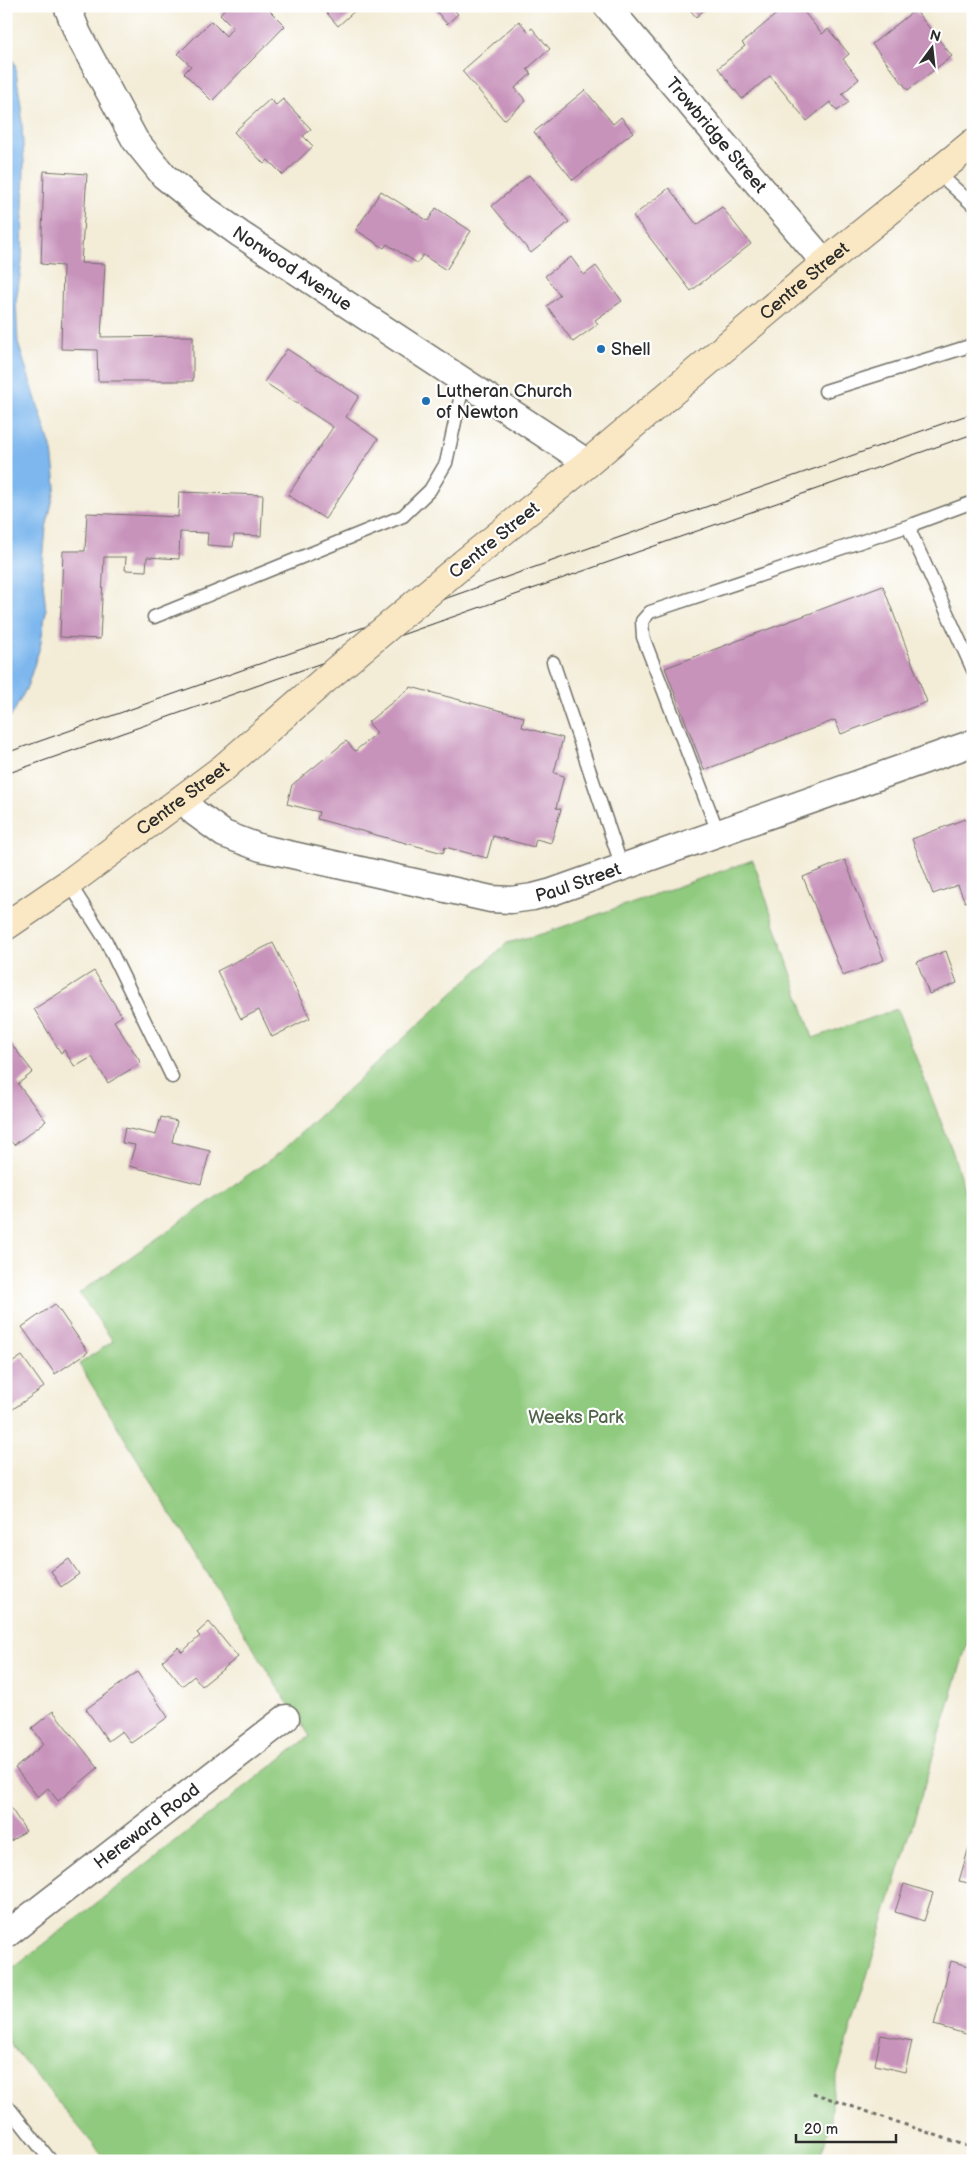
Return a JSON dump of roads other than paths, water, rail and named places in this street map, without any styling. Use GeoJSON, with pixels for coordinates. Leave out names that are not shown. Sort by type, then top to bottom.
{"type":"FeatureCollection","features":[{"type":"Feature","properties":{"kind":"main road","name":"Centre Street"},"geometry":{"type":"LineString","coordinates":[[6,926],[69,883],[184,798],[251,745],[328,677],[464,563],[588,463],[825,263],[973,143]]}},
{"type":"Feature","properties":{"kind":"street","name":"Norwood Avenue"},"geometry":{"type":"LineString","coordinates":[[67,6],[78,34],[135,140],[164,176],[240,234],[588,463]]}},
{"type":"Feature","properties":{"kind":"street","name":"Trowbridge Street"},"geometry":{"type":"LineString","coordinates":[[606,6],[825,263]]}},
{"type":"Feature","properties":{"kind":"street","name":"Paul Street"},"geometry":{"type":"LineString","coordinates":[[184,798],[194,812],[224,834],[261,848],[491,899],[511,900],[533,897],[622,867],[973,743]]}},
{"type":"Feature","properties":{"kind":"street","name":"Hereward Road"},"geometry":{"type":"LineString","coordinates":[[6,1935],[286,1718]]}},
{"type":"Feature","properties":{"kind":"lane"},"geometry":{"type":"LineString","coordinates":[[937,172],[973,205]]}},
{"type":"Feature","properties":{"kind":"lane"},"geometry":{"type":"LineString","coordinates":[[826,391],[973,345]]}},
{"type":"Feature","properties":{"kind":"lane"},"geometry":{"type":"LineString","coordinates":[[154,617],[403,516],[430,490],[446,463],[464,381]]}},
{"type":"Feature","properties":{"kind":"lane"},"geometry":{"type":"LineString","coordinates":[[718,832],[643,637],[642,621],[650,612],[914,524],[973,502]]}},
{"type":"Feature","properties":{"kind":"lane"},"geometry":{"type":"LineString","coordinates":[[914,524],[910,531],[973,670]]}},
{"type":"Feature","properties":{"kind":"lane"},"geometry":{"type":"LineString","coordinates":[[553,662],[622,867]]}},
{"type":"Feature","properties":{"kind":"lane"},"geometry":{"type":"LineString","coordinates":[[69,883],[105,938],[172,1077]]}},
{"type":"Feature","properties":{"kind":"lane"},"geometry":{"type":"LineString","coordinates":[[6,2104],[51,2161]]}},
{"type":"Feature","properties":{"kind":"water"},"geometry":{"type":"Polygon","coordinates":[[[6,48],[15,64],[21,106],[24,162],[22,262],[16,302],[18,343],[52,450],[56,486],[46,528],[42,573],[46,611],[40,647],[27,687],[12,715],[6,718],[6,48]]]}},
{"type":"Feature","properties":{"kind":"tram line"},"geometry":{"type":"LineString","coordinates":[[6,753],[973,413]]}},
{"type":"Feature","properties":{"kind":"tram line"},"geometry":{"type":"LineString","coordinates":[[6,774],[973,434]]}},
{"type":"Feature","properties":{"kind":"place","name":"Shell"},"geometry":{"type":"Point","coordinates":[601,349]}},
{"type":"Feature","properties":{"kind":"place","name":"Lutheran Church of Newton"},"geometry":{"type":"Point","coordinates":[426,401]}},
{"type":"Feature","properties":{"kind":"park label","name":"Weeks Park"},"geometry":{"type":"Point","coordinates":[576,1417]}}]}
